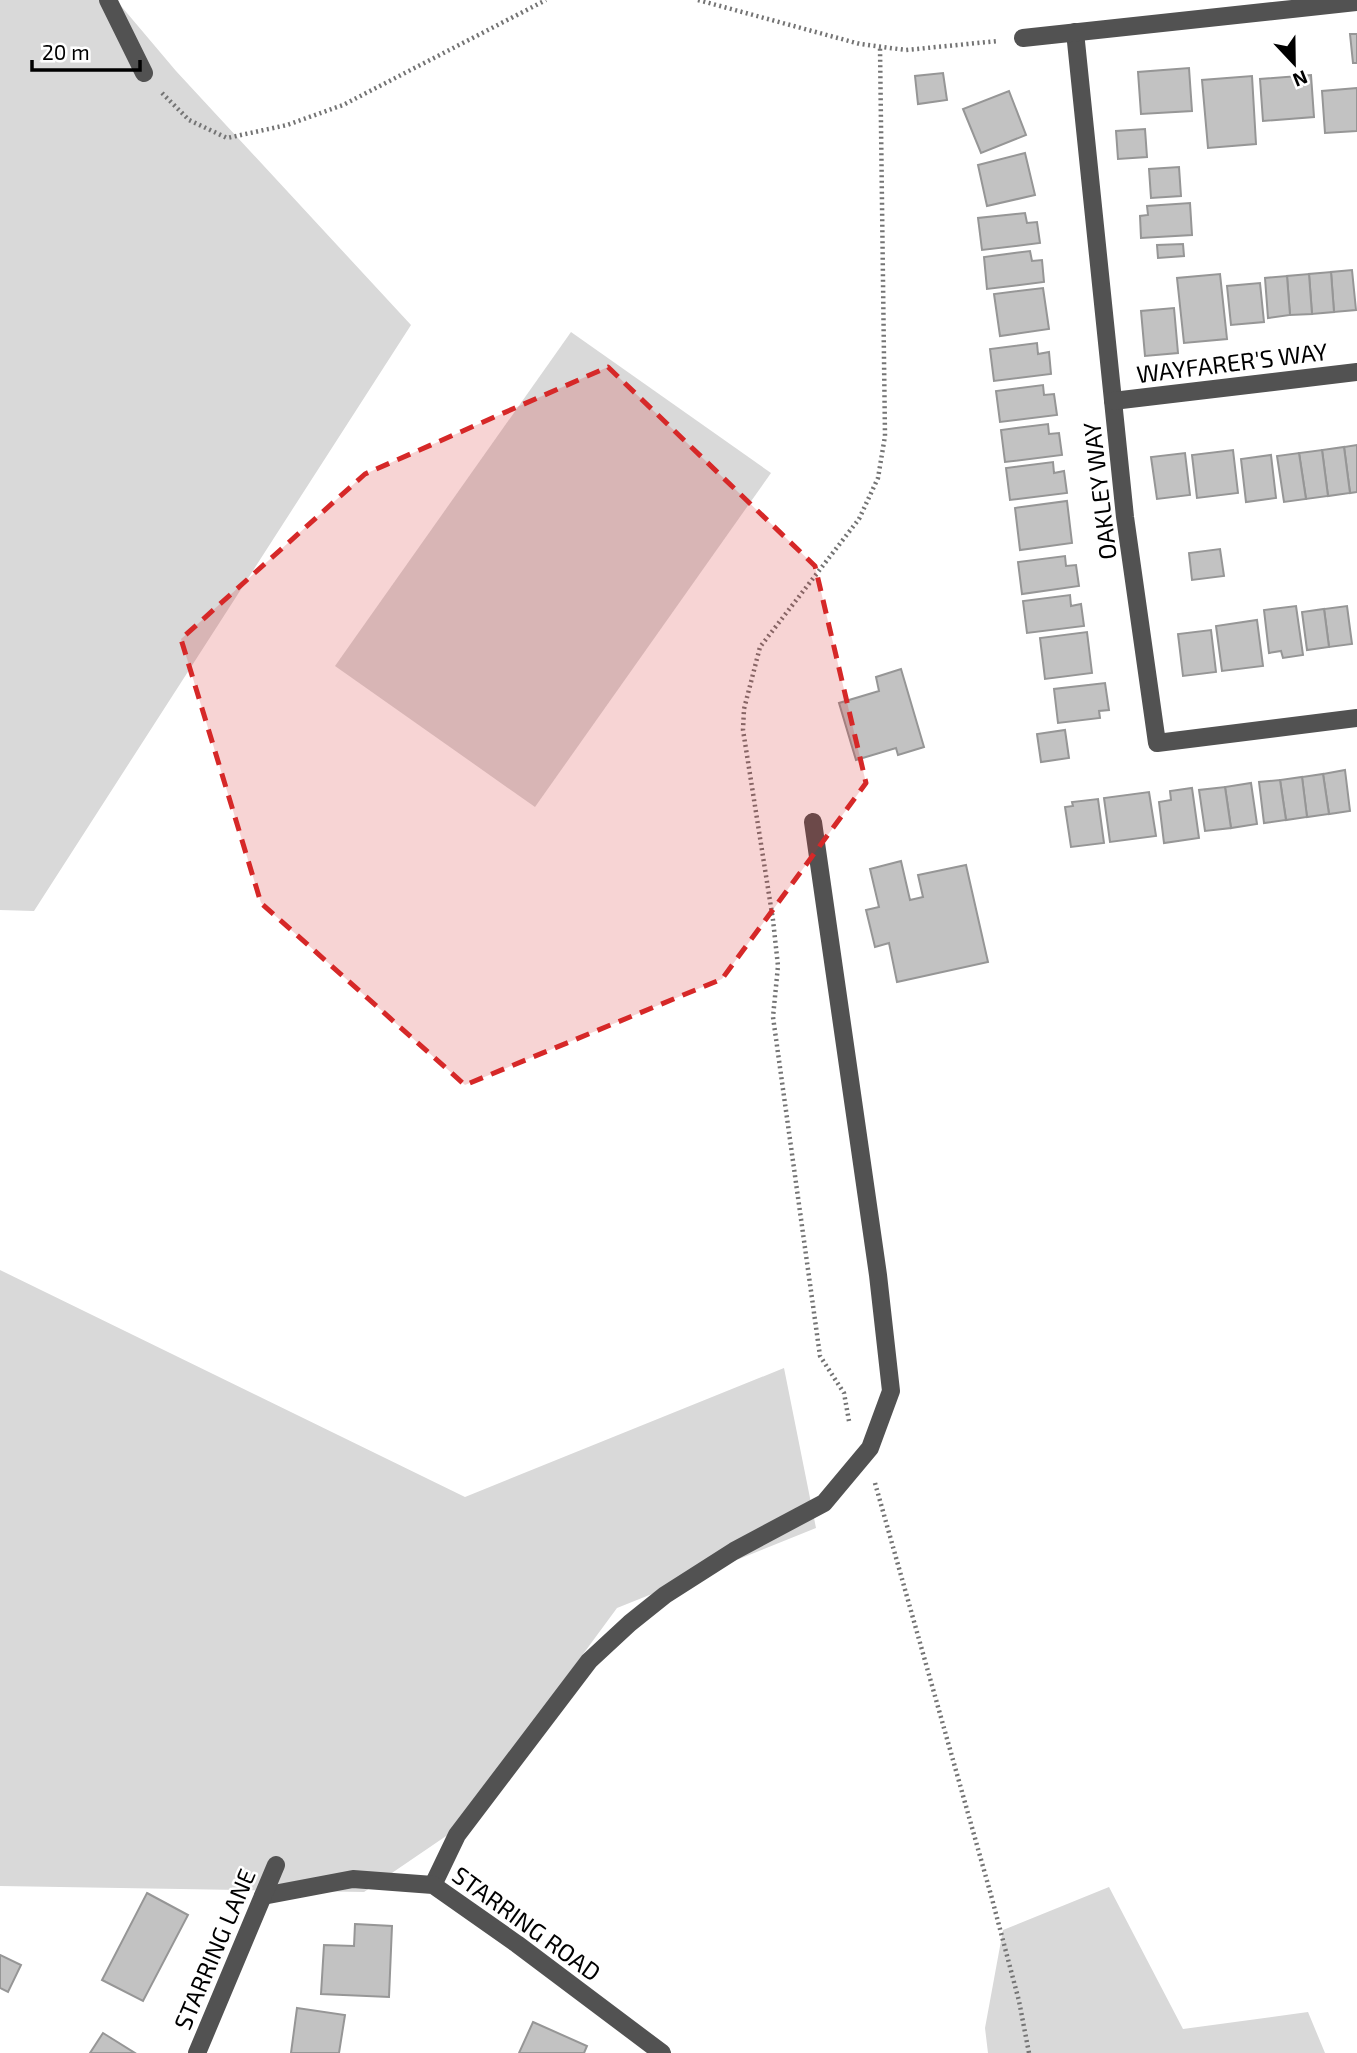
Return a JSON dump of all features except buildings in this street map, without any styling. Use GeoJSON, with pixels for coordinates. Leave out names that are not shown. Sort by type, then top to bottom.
{"type":"FeatureCollection","features":[{"type":"Feature","properties":{"kind":"street"},"geometry":{"type":"LineString","coordinates":[[108,0],[144,73]]}},
{"type":"Feature","properties":{"kind":"street"},"geometry":{"type":"LineString","coordinates":[[1023,38],[1357,2]]}},
{"type":"Feature","properties":{"kind":"street","name":"OAKLEY WAY"},"geometry":{"type":"LineString","coordinates":[[1075,32],[1125,517],[1157,743],[1357,718]]}},
{"type":"Feature","properties":{"kind":"street","name":"WAYFARER'S WAY"},"geometry":{"type":"LineString","coordinates":[[1113,401],[1357,372]]}},
{"type":"Feature","properties":{"kind":"street"},"geometry":{"type":"LineString","coordinates":[[432,1885],[457,1835],[589,1661],[665,1595],[734,1551],[824,1503],[870,1448],[891,1391],[878,1275],[813,822]]}},
{"type":"Feature","properties":{"kind":"street","name":"STARRING LANE"},"geometry":{"type":"LineString","coordinates":[[197,2053],[276,1864]]}},
{"type":"Feature","properties":{"kind":"street","name":"STARRING ROAD"},"geometry":{"type":"LineString","coordinates":[[263,1896],[353,1879],[432,1885],[517,1944],[662,2053]]}},
{"type":"Feature","properties":{"kind":"path"},"geometry":{"type":"LineString","coordinates":[[144,73],[189,120],[228,138],[287,125],[343,105],[546,0]]}},
{"type":"Feature","properties":{"kind":"path"},"geometry":{"type":"LineString","coordinates":[[698,0],[880,47],[906,50],[1023,38]]}},
{"type":"Feature","properties":{"kind":"path"},"geometry":{"type":"LineString","coordinates":[[880,47],[885,436],[878,478],[859,519],[760,646],[744,709],[743,730],[773,920],[778,966],[773,1017],[820,1356],[844,1393],[858,1462],[875,1482],[992,1895],[1019,2001],[1029,2053]]}},
{"type":"Feature","properties":{"kind":"highlighted area"},"geometry":{"type":"Polygon","coordinates":[[[608,367],[815,566],[866,783],[722,979],[465,1085],[261,903],[181,639],[365,474],[608,367]]]}},
{"type":"Feature","properties":{"kind":"shaded area"},"geometry":{"type":"Polygon","coordinates":[[[0,0],[116,0],[176,71],[411,325],[34,911],[0,910],[0,0]]]}},
{"type":"Feature","properties":{"kind":"shaded area"},"geometry":{"type":"Polygon","coordinates":[[[571,332],[771,473],[535,807],[335,666],[571,332]]]}},
{"type":"Feature","properties":{"kind":"shaded area"},"geometry":{"type":"Polygon","coordinates":[[[0,1270],[465,1497],[784,1368],[816,1528],[617,1608],[452,1832],[364,1892],[0,1886],[0,1270]]]}},
{"type":"Feature","properties":{"kind":"shaded area"},"geometry":{"type":"Polygon","coordinates":[[[1109,1887],[1183,2029],[1308,2012],[1325,2053],[988,2053],[985,2028],[1003,1930],[1109,1887]]]}}]}
